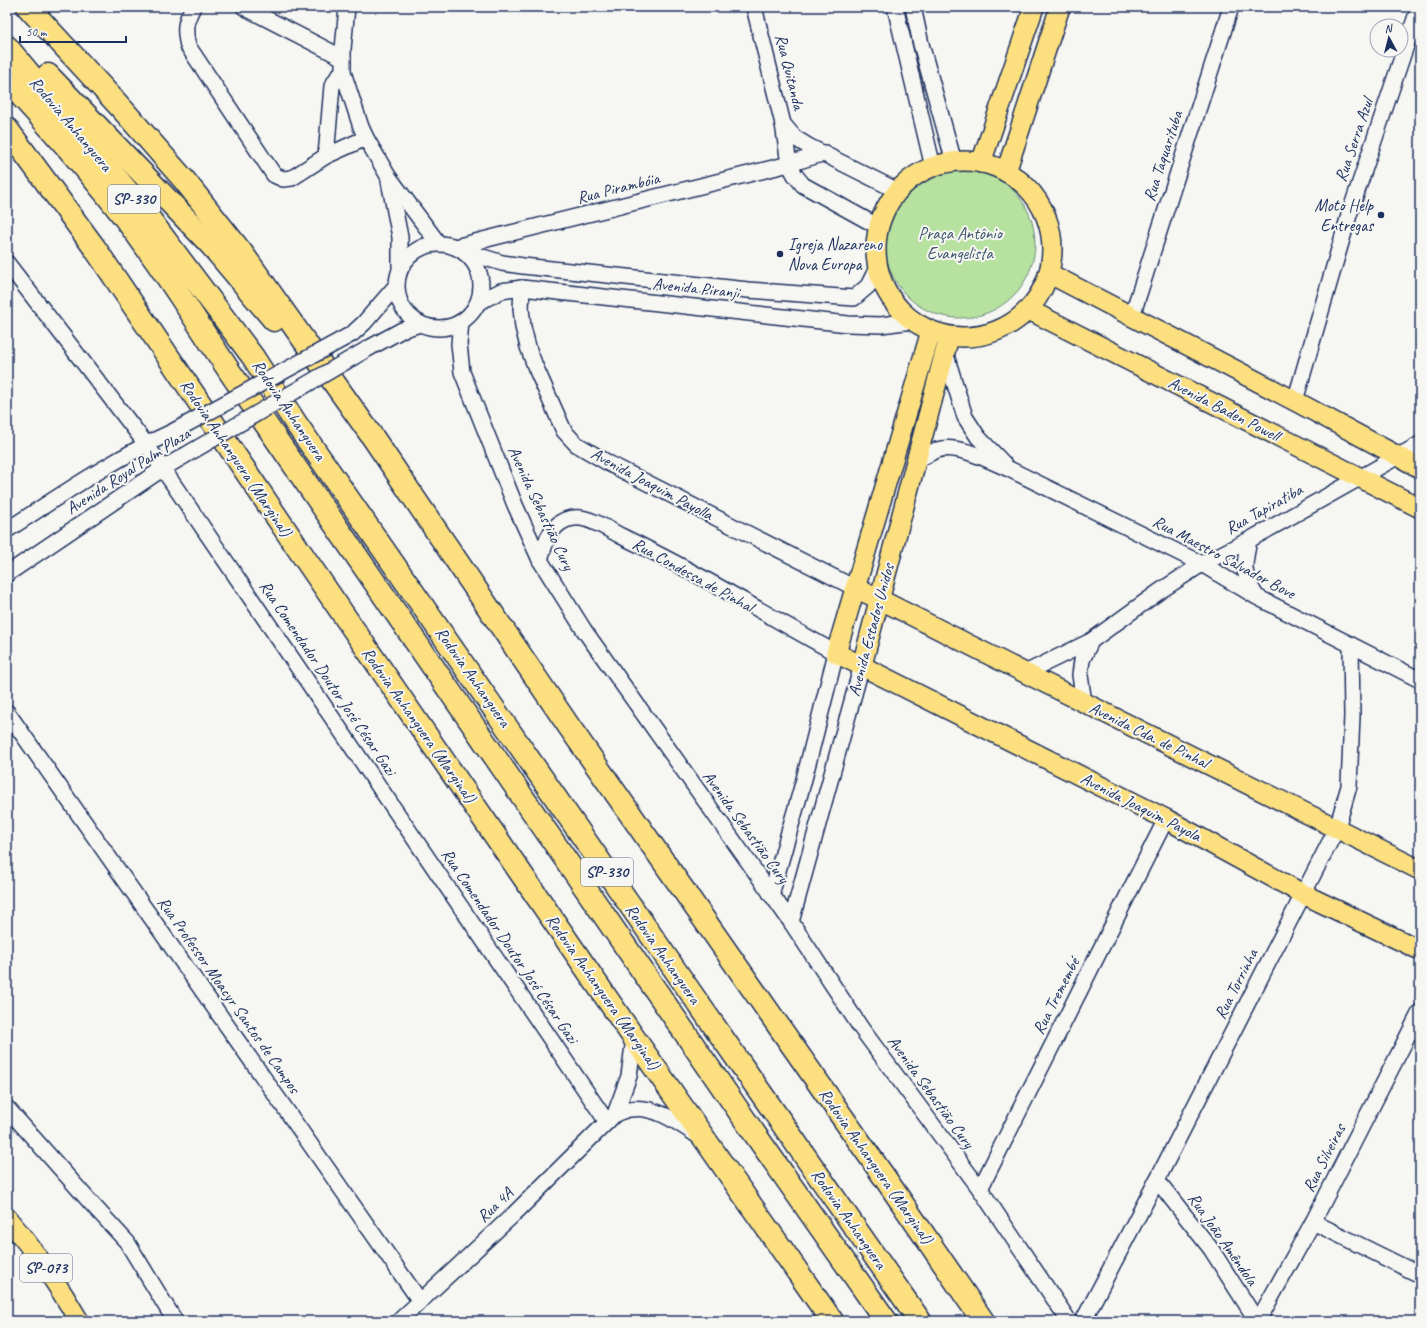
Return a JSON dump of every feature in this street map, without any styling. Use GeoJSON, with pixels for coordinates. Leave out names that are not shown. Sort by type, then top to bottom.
{"type":"FeatureCollection","features":[{"type":"Feature","properties":{"kind":"highway"},"geometry":{"type":"LineString","coordinates":[[28,7],[185,180],[242,253],[374,439]]}},
{"type":"Feature","properties":{"kind":"highway"},"geometry":{"type":"LineString","coordinates":[[7,39],[42,69],[211,245],[374,439]]}},
{"type":"Feature","properties":{"kind":"highway","name":"Rodovia Anhanguera"},"geometry":{"type":"LineString","coordinates":[[7,47],[139,204],[253,357],[296,422],[675,971],[920,1321]]}},
{"type":"Feature","properties":{"kind":"highway","name":"Rodovia Anhanguera"},"geometry":{"type":"LineString","coordinates":[[7,81],[52,128],[106,194],[151,253],[232,375],[745,1120],[886,1321]]}},
{"type":"Feature","properties":{"kind":"highway","name":"Rodovia Anhanguera (Marginal)"},"geometry":{"type":"LineString","coordinates":[[7,128],[94,247],[297,547],[634,1038],[832,1321]]}},
{"type":"Feature","properties":{"kind":"highway","name":"Rodovia Anhanguera (Marginal)"},"geometry":{"type":"LineString","coordinates":[[374,439],[568,725],[874,1162],[983,1321]]}},
{"type":"Feature","properties":{"kind":"main road"},"geometry":{"type":"LineString","coordinates":[[981,163],[1034,7]]}},
{"type":"Feature","properties":{"kind":"main road"},"geometry":{"type":"LineString","coordinates":[[1006,172],[1060,7]]}},
{"type":"Feature","properties":{"kind":"main road"},"geometry":{"type":"LineString","coordinates":[[954,162],[981,163],[1006,172],[1030,190],[1046,215],[1053,244],[1050,274],[1041,293],[1029,310],[1006,328],[978,337],[947,344],[931,331],[912,321],[895,305],[884,287],[877,268],[876,247],[878,227],[886,208],[898,191],[914,177],[933,167],[954,162]]}},
{"type":"Feature","properties":{"kind":"main road"},"geometry":{"type":"LineString","coordinates":[[1050,274],[1295,401],[1420,468]]}},
{"type":"Feature","properties":{"kind":"main road","name":"Avenida Baden Powell"},"geometry":{"type":"LineString","coordinates":[[1029,310],[1420,508]]}},
{"type":"Feature","properties":{"kind":"main road","name":"Avenida Estados Unidos"},"geometry":{"type":"LineString","coordinates":[[836,653],[931,331]]}},
{"type":"Feature","properties":{"kind":"main road","name":"Avenida Estados Unidos"},"geometry":{"type":"LineString","coordinates":[[862,665],[947,344]]}},
{"type":"Feature","properties":{"kind":"main road","name":"Avenida Joaquim Payolla"},"geometry":{"type":"LineString","coordinates":[[855,588],[879,599]]}},
{"type":"Feature","properties":{"kind":"main road","name":"Avenida Cda. de Pinhal"},"geometry":{"type":"LineString","coordinates":[[879,599],[1420,870]]}},
{"type":"Feature","properties":{"kind":"main road","name":"Rua Condessa de Pinhal"},"geometry":{"type":"LineString","coordinates":[[836,653],[862,665]]}},
{"type":"Feature","properties":{"kind":"main road","name":"Avenida Joaquim Payola"},"geometry":{"type":"LineString","coordinates":[[862,665],[1166,819],[1303,894],[1420,950]]}},
{"type":"Feature","properties":{"kind":"main road","name":"SP-073"},"geometry":{"type":"LineString","coordinates":[[7,1218],[27,1242],[47,1270],[79,1321]]}},
{"type":"Feature","properties":{"kind":"street"},"geometry":{"type":"LineString","coordinates":[[193,7],[187,18],[185,31],[188,46],[274,174],[283,179],[292,178],[326,156],[366,138]]}},
{"type":"Feature","properties":{"kind":"street"},"geometry":{"type":"LineString","coordinates":[[244,7],[343,65],[366,138],[388,176],[438,244]]}},
{"type":"Feature","properties":{"kind":"street"},"geometry":{"type":"LineString","coordinates":[[326,156],[332,86],[343,65],[347,7]]}},
{"type":"Feature","properties":{"kind":"street","name":"Rua Quitanda"},"geometry":{"type":"LineString","coordinates":[[754,7],[783,124],[789,164]]}},
{"type":"Feature","properties":{"kind":"street"},"geometry":{"type":"LineString","coordinates":[[895,7],[933,167]]}},
{"type":"Feature","properties":{"kind":"street"},"geometry":{"type":"LineString","coordinates":[[913,7],[921,44],[954,162]]}},
{"type":"Feature","properties":{"kind":"street","name":"Rua Taquarituba"},"geometry":{"type":"LineString","coordinates":[[1132,316],[1232,7]]}},
{"type":"Feature","properties":{"kind":"street","name":"Rua Serra Azul"},"geometry":{"type":"LineString","coordinates":[[1295,401],[1349,215],[1419,7]]}},
{"type":"Feature","properties":{"kind":"street","name":"Rua Quitanda"},"geometry":{"type":"LineString","coordinates":[[783,124],[795,138],[808,146],[825,153]]}},
{"type":"Feature","properties":{"kind":"street"},"geometry":{"type":"LineString","coordinates":[[878,227],[803,185],[789,164],[825,153],[898,191]]}},
{"type":"Feature","properties":{"kind":"street","name":"Rua Pirambóia"},"geometry":{"type":"LineString","coordinates":[[460,249],[789,164]]}},
{"type":"Feature","properties":{"kind":"street"},"geometry":{"type":"LineString","coordinates":[[388,176],[400,237],[400,267]]}},
{"type":"Feature","properties":{"kind":"street"},"geometry":{"type":"LineString","coordinates":[[438,244],[460,249],[474,262],[480,274],[482,288],[479,302],[471,314],[461,322],[451,327],[440,329],[430,328],[410,318],[402,309],[397,298],[396,286],[400,267],[407,257],[416,250],[427,245],[438,244]]}},
{"type":"Feature","properties":{"kind":"street","name":"Avenida Piranji"},"geometry":{"type":"LineString","coordinates":[[460,249],[502,263],[523,266],[748,290],[854,298],[868,286],[877,268]]}},
{"type":"Feature","properties":{"kind":"street","name":"Rua Comendador Doutor José César Gazi"},"geometry":{"type":"LineString","coordinates":[[7,263],[146,444],[611,1118]]}},
{"type":"Feature","properties":{"kind":"street","name":"Avenida Royal Palm Plaza"},"geometry":{"type":"LineString","coordinates":[[7,530],[96,473],[146,444],[174,431],[352,334],[374,312],[396,286]]}},
{"type":"Feature","properties":{"kind":"street","name":"Avenida Piranji"},"geometry":{"type":"LineString","coordinates":[[479,302],[501,291],[522,288],[848,324],[881,325],[912,321]]}},
{"type":"Feature","properties":{"kind":"street","name":"Avenida Joaquim Payolla"},"geometry":{"type":"LineString","coordinates":[[522,288],[521,308],[523,327],[528,347],[564,431],[576,444],[610,464],[855,588]]}},
{"type":"Feature","properties":{"kind":"street","name":"Avenida Sebastião Cury"},"geometry":{"type":"LineString","coordinates":[[461,322],[459,344],[462,372],[498,464],[540,560],[584,630],[791,922],[861,1028],[980,1189],[1069,1321]]}},
{"type":"Feature","properties":{"kind":"street","name":"Avenida Royal Palm Plaza"},"geometry":{"type":"LineString","coordinates":[[7,574],[162,469],[369,348],[402,330],[420,324]]}},
{"type":"Feature","properties":{"kind":"street","name":"Rua Maestro Salvador Bove"},"geometry":{"type":"LineString","coordinates":[[947,344],[965,417],[978,437],[1009,469]]}},
{"type":"Feature","properties":{"kind":"street","name":"Rua Tapiratiba"},"geometry":{"type":"LineString","coordinates":[[1025,673],[1091,640],[1160,591],[1202,564],[1249,540],[1420,444]]}},
{"type":"Feature","properties":{"kind":"street","name":"Rua Maestro Salvador Bove"},"geometry":{"type":"LineString","coordinates":[[917,460],[938,450],[949,448],[974,455],[1009,469],[1202,564],[1257,596],[1420,680]]}},
{"type":"Feature","properties":{"kind":"street","name":"Rua Condessa de Pinhal"},"geometry":{"type":"LineString","coordinates":[[540,560],[545,542],[560,522],[573,518],[585,518],[645,548],[836,653]]}},
{"type":"Feature","properties":{"kind":"street"},"geometry":{"type":"LineString","coordinates":[[1249,540],[1245,570],[1247,581],[1257,596]]}},
{"type":"Feature","properties":{"kind":"street"},"geometry":{"type":"LineString","coordinates":[[1084,703],[1080,675],[1082,660],[1091,640]]}},
{"type":"Feature","properties":{"kind":"street","name":"Rua Torrinha"},"geometry":{"type":"LineString","coordinates":[[1083,1321],[1157,1180],[1337,828],[1349,786],[1352,716],[1351,645]]}},
{"type":"Feature","properties":{"kind":"street","name":"Avenida Estados Unidos"},"geometry":{"type":"LineString","coordinates":[[771,894],[803,783],[836,653]]}},
{"type":"Feature","properties":{"kind":"street","name":"Avenida Estados Unidos"},"geometry":{"type":"LineString","coordinates":[[791,922],[862,665]]}},
{"type":"Feature","properties":{"kind":"street","name":"Rua Professor Moacyr Santos de Campos"},"geometry":{"type":"LineString","coordinates":[[7,712],[420,1301]]}},
{"type":"Feature","properties":{"kind":"street","name":"Rua Tremembé"},"geometry":{"type":"LineString","coordinates":[[980,1189],[1166,819]]}},
{"type":"Feature","properties":{"kind":"street","name":"Rua Silveiras"},"geometry":{"type":"LineString","coordinates":[[1257,1321],[1313,1222],[1420,1012]]}},
{"type":"Feature","properties":{"kind":"street","name":"Rua 4A"},"geometry":{"type":"LineString","coordinates":[[399,1321],[514,1214],[611,1118],[629,1076],[634,1038]]}},
{"type":"Feature","properties":{"kind":"street"},"geometry":{"type":"LineString","coordinates":[[7,1108],[127,1242],[175,1321]]}},
{"type":"Feature","properties":{"kind":"street"},"geometry":{"type":"LineString","coordinates":[[611,1118],[630,1109],[643,1109],[658,1112],[707,1142]]}},
{"type":"Feature","properties":{"kind":"street","name":"Rua João Amêndola"},"geometry":{"type":"LineString","coordinates":[[1157,1180],[1211,1248],[1257,1321]]}},
{"type":"Feature","properties":{"kind":"street"},"geometry":{"type":"LineString","coordinates":[[1313,1222],[1420,1275]]}},
{"type":"Feature","properties":{"kind":"green space","name":"Praça Antônio Evangelista"},"geometry":{"type":"Polygon","coordinates":[[[953,168],[967,168],[982,171],[995,177],[1008,185],[1018,195],[1032,221],[1035,243],[1032,265],[1029,272],[1018,291],[1008,301],[982,315],[967,318],[953,318],[938,315],[925,309],[912,301],[902,291],[888,265],[885,250],[885,236],[888,221],[894,208],[902,195],[912,185],[938,171],[953,168]]]}},
{"type":"Feature","properties":{"kind":"place","name":"Moto Help Entregas"},"geometry":{"type":"Point","coordinates":[1381,215]}},
{"type":"Feature","properties":{"kind":"place","name":"Igreja Nazareno Nova Europa"},"geometry":{"type":"Point","coordinates":[780,254]}}]}
